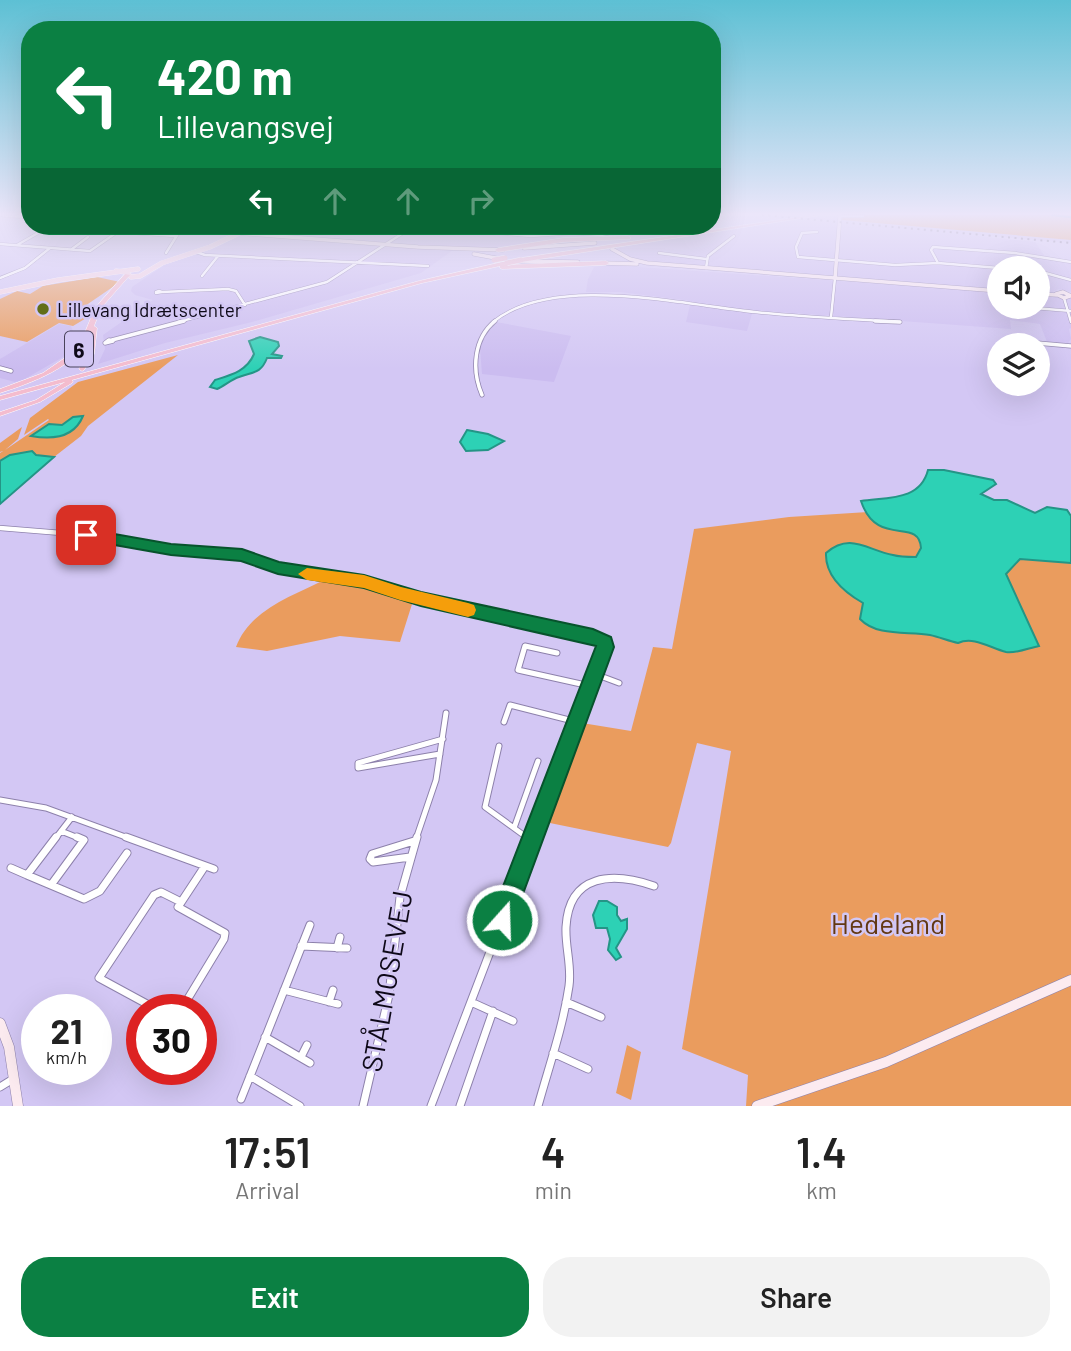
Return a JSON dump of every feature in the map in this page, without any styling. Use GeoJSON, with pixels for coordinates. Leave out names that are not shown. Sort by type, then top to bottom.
{"type":"FeatureCollection","features":[{"type":"Feature","properties":{"kind":"highway"},"geometry":{"type":"LineString","coordinates":[[0,395],[433,275],[472,267]]}},
{"type":"Feature","properties":{"kind":"highway"},"geometry":{"type":"LineString","coordinates":[[0,395],[478,267]]}},
{"type":"Feature","properties":{"kind":"highway"},"geometry":{"type":"LineString","coordinates":[[421,282],[505,267]]}},
{"type":"Feature","properties":{"kind":"highway","name":"6"},"geometry":{"type":"LineString","coordinates":[[82,369],[91,354],[94,326],[100,308],[129,275]]}},
{"type":"Feature","properties":{"kind":"highway","name":"6"},"geometry":{"type":"LineString","coordinates":[[0,395],[45,374],[74,354],[85,342],[98,308],[129,275]]}},
{"type":"Feature","properties":{"kind":"highway","name":"6"},"geometry":{"type":"LineString","coordinates":[[0,414],[38,401],[70,382]]}},
{"type":"Feature","properties":{"kind":"main road","name":"6"},"geometry":{"type":"LineString","coordinates":[[129,275],[151,267]]}},
{"type":"Feature","properties":{"kind":"main road","name":"6"},"geometry":{"type":"LineString","coordinates":[[142,270],[152,267]]}},
{"type":"Feature","properties":{"kind":"main road"},"geometry":{"type":"LineString","coordinates":[[685,267],[987,294]]}},
{"type":"Feature","properties":{"kind":"main road"},"geometry":{"type":"LineString","coordinates":[[835,278],[836,267]]}},
{"type":"Feature","properties":{"kind":"main road"},"geometry":{"type":"LineString","coordinates":[[0,292],[116,271],[142,270]]}},
{"type":"Feature","properties":{"kind":"main road"},"geometry":{"type":"LineString","coordinates":[[116,271],[129,275]]}},
{"type":"Feature","properties":{"kind":"main road"},"geometry":{"type":"LineString","coordinates":[[1050,295],[1057,295],[1064,290],[1071,296]]}},
{"type":"Feature","properties":{"kind":"main road"},"geometry":{"type":"LineString","coordinates":[[757,1106],[886,1062],[1071,980]]}},
{"type":"Feature","properties":{"kind":"main road"},"geometry":{"type":"LineString","coordinates":[[0,1023],[9,1047],[18,1106]]}},
{"type":"Feature","properties":{"kind":"street"},"geometry":{"type":"LineString","coordinates":[[1,276],[27,267]]}},
{"type":"Feature","properties":{"kind":"street"},"geometry":{"type":"LineString","coordinates":[[202,276],[210,267]]}},
{"type":"Feature","properties":{"kind":"street"},"geometry":{"type":"LineString","coordinates":[[112,340],[327,282],[352,267]]}},
{"type":"Feature","properties":{"kind":"street"},"geometry":{"type":"LineString","coordinates":[[1050,274],[1070,279],[1064,290],[1071,322]]}},
{"type":"Feature","properties":{"kind":"street"},"geometry":{"type":"LineString","coordinates":[[831,317],[835,278]]}},
{"type":"Feature","properties":{"kind":"street"},"geometry":{"type":"LineString","coordinates":[[162,292],[231,289],[245,304]]}},
{"type":"Feature","properties":{"kind":"street"},"geometry":{"type":"LineString","coordinates":[[482,395],[476,352],[480,335],[499,316],[535,303],[563,298],[617,295],[749,311],[900,322]]}},
{"type":"Feature","properties":{"kind":"street"},"geometry":{"type":"LineString","coordinates":[[1050,309],[1069,311]]}},
{"type":"Feature","properties":{"kind":"street"},"geometry":{"type":"LineString","coordinates":[[1050,344],[1071,346]]}},
{"type":"Feature","properties":{"kind":"street"},"geometry":{"type":"LineString","coordinates":[[0,368],[11,371]]}},
{"type":"Feature","properties":{"kind":"street"},"geometry":{"type":"LineString","coordinates":[[0,528],[86,535],[171,550],[242,555],[278,568],[364,581],[421,599],[593,637],[605,642],[431,1106]]}},
{"type":"Feature","properties":{"kind":"street"},"geometry":{"type":"LineString","coordinates":[[557,653],[525,646],[518,670],[590,686]]}},
{"type":"Feature","properties":{"kind":"street"},"geometry":{"type":"LineString","coordinates":[[595,674],[620,683]]}},
{"type":"Feature","properties":{"kind":"street"},"geometry":{"type":"LineString","coordinates":[[505,722],[510,705],[577,722]]}},
{"type":"Feature","properties":{"kind":"street","name":"STÅLMOSEVEJ"},"geometry":{"type":"LineString","coordinates":[[363,1106],[389,995],[400,897],[410,857],[430,800],[446,713]]}},
{"type":"Feature","properties":{"kind":"street"},"geometry":{"type":"LineString","coordinates":[[440,754],[358,768],[357,766],[358,763],[443,739]]}},
{"type":"Feature","properties":{"kind":"street"},"geometry":{"type":"LineString","coordinates":[[499,746],[485,807],[532,841]]}},
{"type":"Feature","properties":{"kind":"street"},"geometry":{"type":"LineString","coordinates":[[514,828],[538,761]]}},
{"type":"Feature","properties":{"kind":"street"},"geometry":{"type":"LineString","coordinates":[[0,800],[46,808],[214,869]]}},
{"type":"Feature","properties":{"kind":"street"},"geometry":{"type":"LineString","coordinates":[[27,875],[72,817]]}},
{"type":"Feature","properties":{"kind":"street"},"geometry":{"type":"LineString","coordinates":[[51,885],[84,840],[61,831]]}},
{"type":"Feature","properties":{"kind":"street","name":"STÅLMOSEVEJ"},"geometry":{"type":"LineString","coordinates":[[410,857],[373,862],[370,859],[372,854],[415,841]]}},
{"type":"Feature","properties":{"kind":"street"},"geometry":{"type":"LineString","coordinates":[[11,867],[84,899],[100,891],[127,853]]}},
{"type":"Feature","properties":{"kind":"street"},"geometry":{"type":"LineString","coordinates":[[190,994],[225,933],[178,908],[205,866]]}},
{"type":"Feature","properties":{"kind":"street"},"geometry":{"type":"LineString","coordinates":[[538,1106],[566,1002],[570,970],[566,926],[571,903],[579,892],[594,880],[611,876],[640,880],[654,886]]}},
{"type":"Feature","properties":{"kind":"street"},"geometry":{"type":"LineString","coordinates":[[128,994],[99,978],[154,895],[161,892],[181,902]]}},
{"type":"Feature","properties":{"kind":"street"},"geometry":{"type":"LineString","coordinates":[[241,1098],[310,925]]}},
{"type":"Feature","properties":{"kind":"street"},"geometry":{"type":"LineString","coordinates":[[337,948],[340,937]]}},
{"type":"Feature","properties":{"kind":"street"},"geometry":{"type":"LineString","coordinates":[[301,946],[347,948]]}},
{"type":"Feature","properties":{"kind":"street"},"geometry":{"type":"LineString","coordinates":[[284,990],[338,1004]]}},
{"type":"Feature","properties":{"kind":"street"},"geometry":{"type":"LineString","coordinates":[[329,1002],[333,990]]}},
{"type":"Feature","properties":{"kind":"street"},"geometry":{"type":"LineString","coordinates":[[471,1002],[513,1021]]}},
{"type":"Feature","properties":{"kind":"street"},"geometry":{"type":"LineString","coordinates":[[566,1002],[601,1017]]}},
{"type":"Feature","properties":{"kind":"street"},"geometry":{"type":"LineString","coordinates":[[460,1106],[493,1012]]}},
{"type":"Feature","properties":{"kind":"street"},"geometry":{"type":"LineString","coordinates":[[265,1037],[310,1063]]}},
{"type":"Feature","properties":{"kind":"street"},"geometry":{"type":"LineString","coordinates":[[301,1057],[307,1045]]}},
{"type":"Feature","properties":{"kind":"street"},"geometry":{"type":"LineString","coordinates":[[553,1053],[588,1069]]}},
{"type":"Feature","properties":{"kind":"street"},"geometry":{"type":"LineString","coordinates":[[250,1076],[300,1106]]}},
{"type":"Feature","properties":{"kind":"street"},"geometry":{"type":"LineString","coordinates":[[0,1087],[13,1079]]}},
{"type":"Feature","properties":{"kind":"shaded area"},"geometry":{"type":"Polygon","coordinates":[[[162,267],[430,267],[421,273],[98,364],[105,349],[103,335],[153,300],[135,295],[131,291],[132,287],[162,267]]]}},
{"type":"Feature","properties":{"kind":"shaded area"},"geometry":{"type":"Polygon","coordinates":[[[594,267],[634,267],[987,291],[987,319],[1050,319],[1050,296],[1071,297],[1071,339],[1068,343],[1050,342],[1050,333],[1044,333],[1040,324],[1010,320],[1011,329],[753,310],[747,331],[686,322],[691,301],[620,292],[586,292],[594,267]]]}},
{"type":"Feature","properties":{"kind":"shaded area"},"geometry":{"type":"Polygon","coordinates":[[[704,267],[987,267],[987,288],[704,267]]]}},
{"type":"Feature","properties":{"kind":"shaded area"},"geometry":{"type":"Polygon","coordinates":[[[1050,267],[1071,267],[1071,292],[1059,289],[1050,293],[1050,267]]]}},
{"type":"Feature","properties":{"kind":"shaded area"},"geometry":{"type":"Polygon","coordinates":[[[496,322],[571,336],[554,382],[482,374],[480,348],[483,337],[496,322]]]}},
{"type":"Feature","properties":{"kind":"shaded area"},"geometry":{"type":"Polygon","coordinates":[[[59,324],[71,326],[77,342],[63,357],[23,380],[15,382],[0,378],[0,359],[59,324]]]}},
{"type":"Feature","properties":{"kind":"shaded area"},"geometry":{"type":"Polygon","coordinates":[[[260,337],[278,342],[279,346],[272,354],[282,356],[281,358],[267,358],[256,372],[236,378],[217,389],[210,387],[215,380],[238,372],[247,365],[254,354],[249,341],[260,337]]]}},
{"type":"Feature","properties":{"kind":"shaded area"},"geometry":{"type":"Polygon","coordinates":[[[83,416],[74,429],[62,436],[31,436],[49,424],[62,425],[73,417],[83,416]]]}},
{"type":"Feature","properties":{"kind":"shaded area"},"geometry":{"type":"Polygon","coordinates":[[[467,430],[488,434],[504,441],[488,450],[466,451],[460,442],[467,430]]]}},
{"type":"Feature","properties":{"kind":"shaded area"},"geometry":{"type":"Polygon","coordinates":[[[32,451],[36,455],[54,457],[0,504],[0,461],[10,455],[32,451]]]}},
{"type":"Feature","properties":{"kind":"shaded area"},"geometry":{"type":"Polygon","coordinates":[[[928,470],[944,470],[993,480],[996,484],[981,494],[994,500],[1007,500],[1035,513],[1047,507],[1067,510],[1071,516],[1071,563],[1020,559],[1006,574],[1039,646],[1010,652],[976,642],[958,643],[930,635],[875,629],[860,619],[863,603],[849,594],[832,576],[826,553],[843,544],[859,544],[896,556],[916,557],[921,548],[919,539],[913,534],[886,529],[877,524],[868,515],[861,501],[902,496],[918,487],[928,470]]]}},
{"type":"Feature","properties":{"kind":"shaded area"},"geometry":{"type":"Polygon","coordinates":[[[599,901],[607,901],[617,907],[617,915],[621,921],[627,919],[627,929],[616,948],[621,957],[616,960],[608,950],[610,939],[607,928],[596,928],[593,915],[599,901]]]}},
{"type":"Feature","properties":{"kind":"green space","name":"Lillevang Idrætscenter"},"geometry":{"type":"Polygon","coordinates":[[[97,277],[120,282],[82,308],[90,310],[88,317],[73,326],[59,323],[27,342],[0,336],[0,299],[17,291],[30,294],[43,286],[97,277]]]}},
{"type":"Feature","properties":{"kind":"green space"},"geometry":{"type":"Polygon","coordinates":[[[178,355],[88,426],[81,436],[54,457],[36,455],[32,451],[10,455],[0,461],[0,453],[3,451],[0,452],[0,443],[22,427],[18,439],[5,450],[49,420],[24,435],[30,418],[78,382],[178,355]]]}},
{"type":"Feature","properties":{"kind":"green space","name":"Hedeland"},"geometry":{"type":"Polygon","coordinates":[[[868,512],[1071,518],[1071,1106],[746,1106],[748,1075],[682,1049],[731,751],[697,743],[668,847],[545,822],[582,723],[631,731],[653,647],[672,649],[694,529],[789,517],[868,512]]]}},
{"type":"Feature","properties":{"kind":"green space"},"geometry":{"type":"Polygon","coordinates":[[[326,579],[352,581],[413,601],[400,642],[340,636],[267,651],[236,647],[251,623],[262,613],[326,579]]]}},
{"type":"Feature","properties":{"kind":"green space"},"geometry":{"type":"Polygon","coordinates":[[[627,1045],[641,1052],[631,1100],[616,1093],[627,1045]]]}},
{"type":"Feature","properties":{"kind":"slow traffic"},"geometry":{"type":"LineString","coordinates":[[307,574],[364,581],[400,594],[468,610]]}},
{"type":"Feature","properties":{"kind":"place","name":"Lillevang Idrætscenter"},"geometry":{"type":"Point","coordinates":[43,309]}},
{"type":"Feature","properties":{"kind":"route"},"geometry":{"type":"LineString","coordinates":[[86,535],[171,550],[242,555],[278,568],[364,581],[421,599],[593,637],[605,642],[606,647],[502,920]]}}]}
